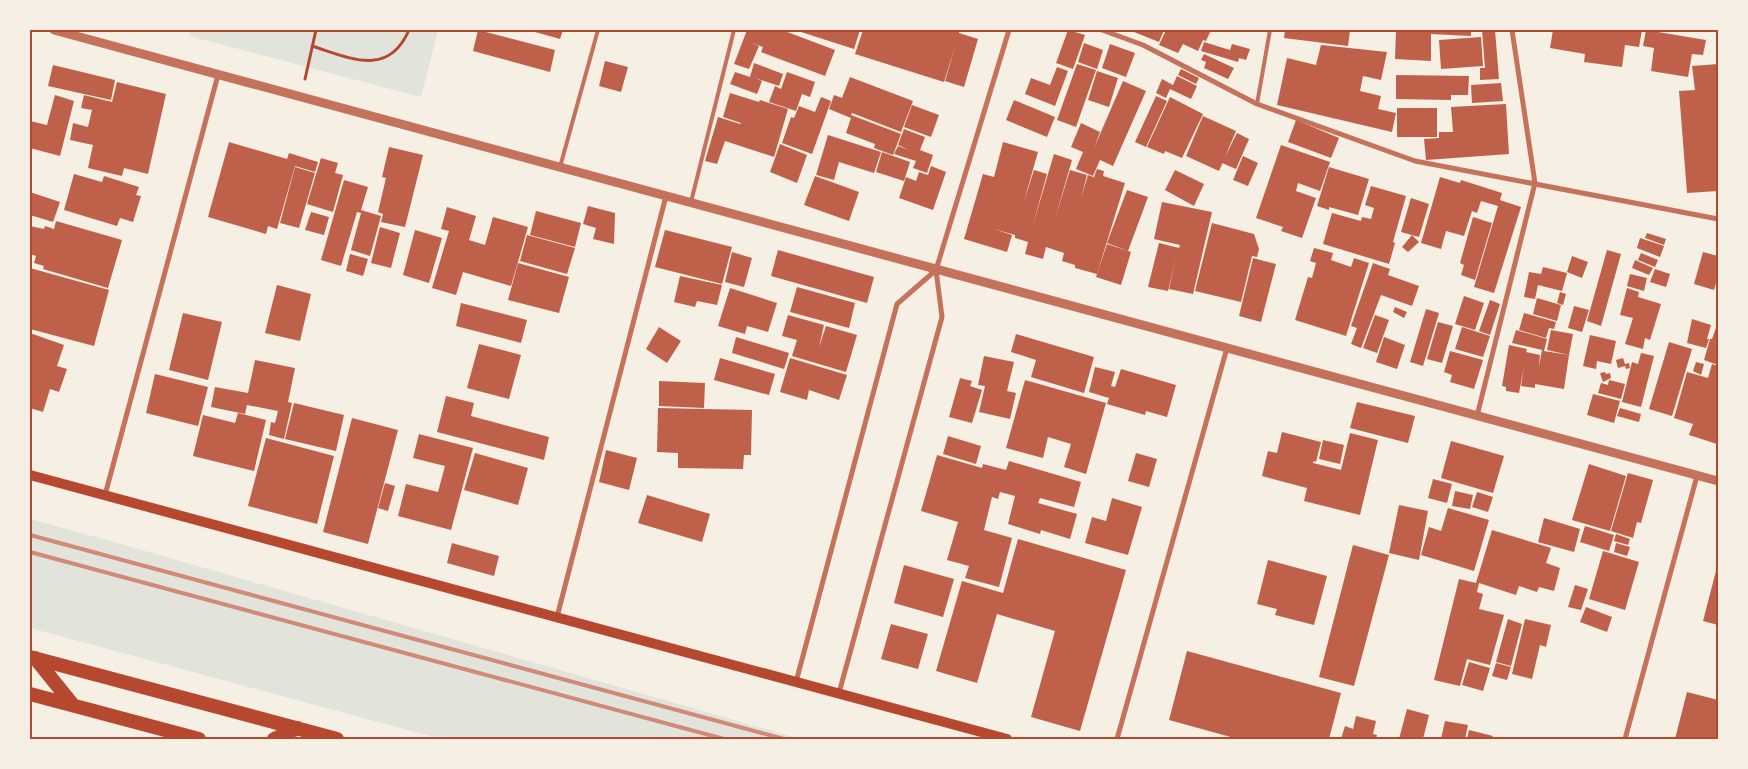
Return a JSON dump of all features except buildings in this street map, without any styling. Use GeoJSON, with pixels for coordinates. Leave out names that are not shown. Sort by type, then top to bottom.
{"type":"FeatureCollection","features":[{"type":"Feature","properties":{"kind":"highway"},"geometry":{"type":"LineString","coordinates":[[33,658],[73,705]]}},
{"type":"Feature","properties":{"kind":"highway"},"geometry":{"type":"LineString","coordinates":[[33,658],[337,739]]}},
{"type":"Feature","properties":{"kind":"highway"},"geometry":{"type":"LineString","coordinates":[[30,694],[199,739]]}},
{"type":"Feature","properties":{"kind":"highway"},"geometry":{"type":"LineString","coordinates":[[274,739],[298,728]]}},
{"type":"Feature","properties":{"kind":"main road"},"geometry":{"type":"LineString","coordinates":[[30,475],[1007,739]]}},
{"type":"Feature","properties":{"kind":"street"},"geometry":{"type":"LineString","coordinates":[[54,30],[1718,481]]}},
{"type":"Feature","properties":{"kind":"street"},"geometry":{"type":"LineString","coordinates":[[839,694],[942,317],[936,270],[1008,30]]}},
{"type":"Feature","properties":{"kind":"street"},"geometry":{"type":"LineString","coordinates":[[1102,30],[1143,45],[1257,104],[1415,161],[1718,219]]}},
{"type":"Feature","properties":{"kind":"street"},"geometry":{"type":"LineString","coordinates":[[1477,416],[1535,183],[1512,30]]}},
{"type":"Feature","properties":{"kind":"street"},"geometry":{"type":"LineString","coordinates":[[105,495],[218,75]]}},
{"type":"Feature","properties":{"kind":"street"},"geometry":{"type":"LineString","coordinates":[[557,617],[666,196]]}},
{"type":"Feature","properties":{"kind":"street"},"geometry":{"type":"LineString","coordinates":[[796,682],[897,304],[936,270]]}},
{"type":"Feature","properties":{"kind":"street"},"geometry":{"type":"LineString","coordinates":[[1117,739],[1227,348]]}},
{"type":"Feature","properties":{"kind":"street"},"geometry":{"type":"LineString","coordinates":[[1624,739],[1697,476]]}},
{"type":"Feature","properties":{"kind":"lane"},"geometry":{"type":"LineString","coordinates":[[560,167],[598,30]]}},
{"type":"Feature","properties":{"kind":"lane"},"geometry":{"type":"LineString","coordinates":[[691,203],[734,30]]}},
{"type":"Feature","properties":{"kind":"lane"},"geometry":{"type":"LineString","coordinates":[[1257,104],[1270,30]]}},
{"type":"Feature","properties":{"kind":"path"},"geometry":{"type":"LineString","coordinates":[[301,97],[316,30]]}},
{"type":"Feature","properties":{"kind":"path"},"geometry":{"type":"LineString","coordinates":[[312,46],[362,62],[380,60],[402,44],[410,30]]}},
{"type":"Feature","properties":{"kind":"shaded area"},"geometry":{"type":"Polygon","coordinates":[[[191,30],[438,30],[421,97],[189,36],[191,30]]]}},
{"type":"Feature","properties":{"kind":"shaded area"},"geometry":{"type":"Polygon","coordinates":[[[30,519],[801,739],[441,739],[30,628],[30,519]]]}},
{"type":"Feature","properties":{"kind":"railway"},"geometry":{"type":"LineString","coordinates":[[30,535],[784,739]]}},
{"type":"Feature","properties":{"kind":"railway"},"geometry":{"type":"LineString","coordinates":[[30,552],[724,739]]}}]}
